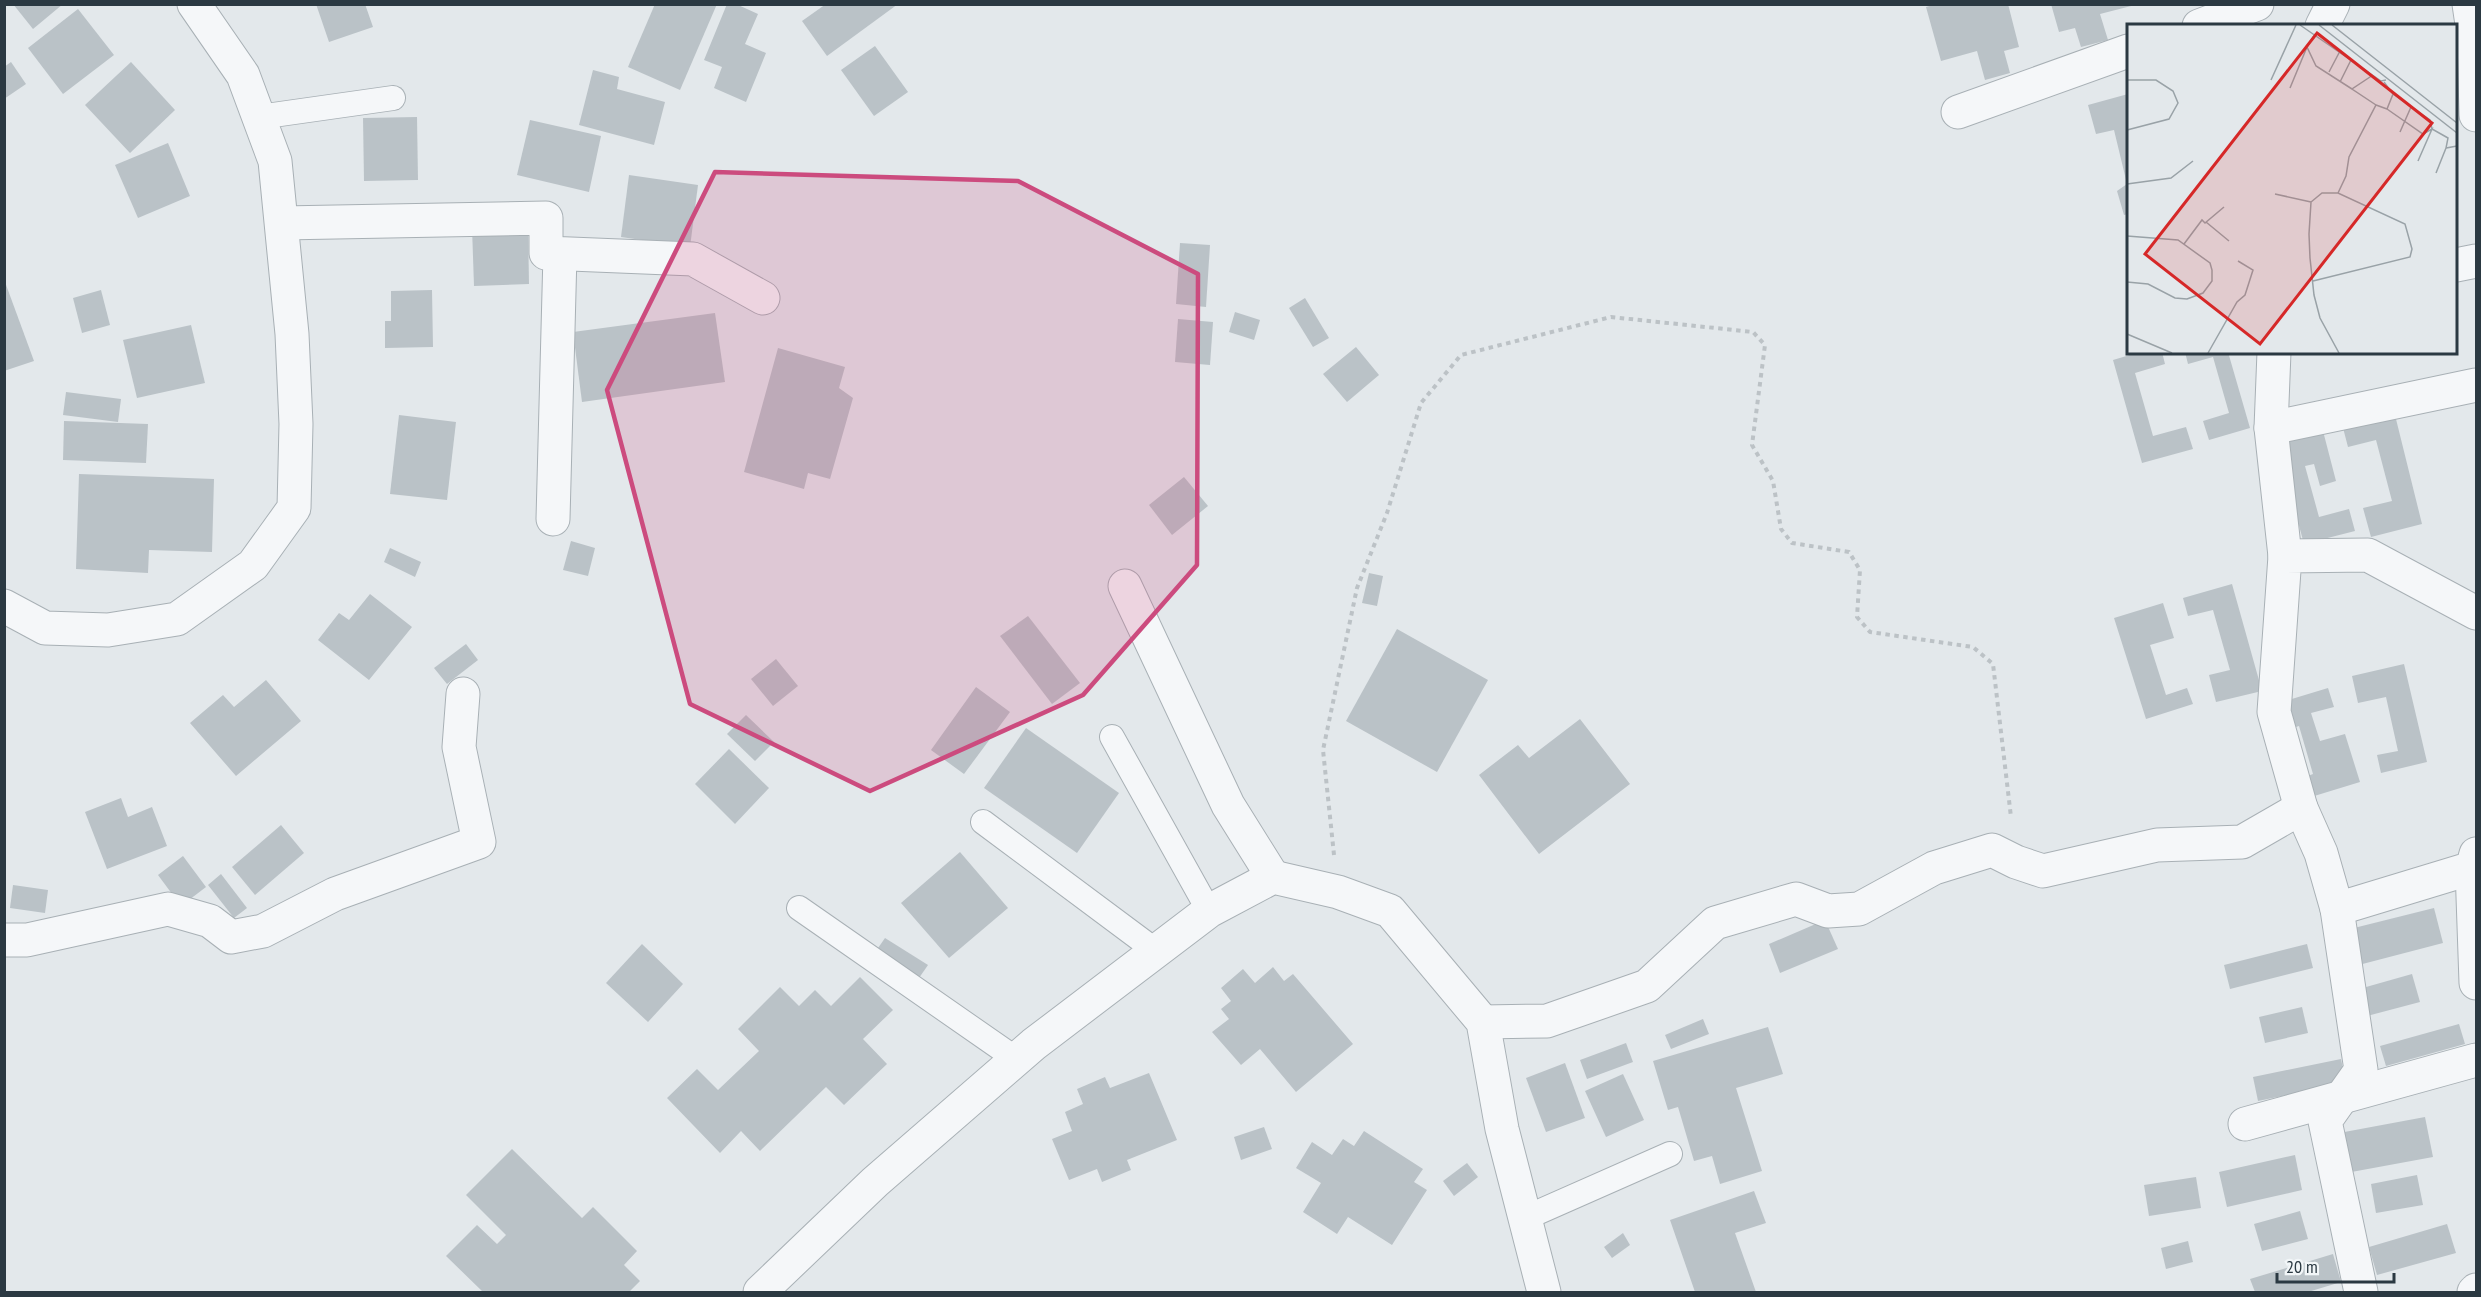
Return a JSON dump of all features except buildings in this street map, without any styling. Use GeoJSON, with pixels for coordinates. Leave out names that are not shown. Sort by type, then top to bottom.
{"type":"FeatureCollection","features":[{"type":"Feature","properties":{"kind":"street"},"geometry":{"type":"LineString","coordinates":[[4,606],[45,628],[108,630],[177,619],[253,565],[294,508],[296,424],[294,367],[275,161],[243,75],[194,4]]}},
{"type":"Feature","properties":{"kind":"street"},"geometry":{"type":"LineString","coordinates":[[2204,24],[2257,4]]}},
{"type":"Feature","properties":{"kind":"street"},"geometry":{"type":"LineString","coordinates":[[2323,24],[2333,4]]}},
{"type":"Feature","properties":{"kind":"street"},"geometry":{"type":"LineString","coordinates":[[2469,4],[2475,38],[2476,115]]}},
{"type":"Feature","properties":{"kind":"street"},"geometry":{"type":"LineString","coordinates":[[1958,112],[2127,51]]}},
{"type":"Feature","properties":{"kind":"street"},"geometry":{"type":"LineString","coordinates":[[282,223],[546,218],[546,253],[693,259],[763,297]]}},
{"type":"Feature","properties":{"kind":"street"},"geometry":{"type":"LineString","coordinates":[[553,519],[560,254]]}},
{"type":"Feature","properties":{"kind":"street"},"geometry":{"type":"LineString","coordinates":[[2457,265],[2476,261]]}},
{"type":"Feature","properties":{"kind":"street"},"geometry":{"type":"LineString","coordinates":[[2274,354],[2271,428],[2285,556],[2274,712],[2301,808],[2321,853],[2337,909],[2361,1070],[2325,1121],[2361,1293]]}},
{"type":"Feature","properties":{"kind":"street"},"geometry":{"type":"LineString","coordinates":[[2271,428],[2476,385]]}},
{"type":"Feature","properties":{"kind":"street"},"geometry":{"type":"LineString","coordinates":[[2285,556],[2368,555],[2476,613]]}},
{"type":"Feature","properties":{"kind":"street"},"geometry":{"type":"LineString","coordinates":[[1125,586],[1227,805],[1273,877]]}},
{"type":"Feature","properties":{"kind":"street"},"geometry":{"type":"LineString","coordinates":[[4,939],[27,940],[168,909],[210,921],[231,937],[263,931],[335,894],[479,842],[459,747],[463,694]]}},
{"type":"Feature","properties":{"kind":"street"},"geometry":{"type":"LineString","coordinates":[[1483,1022],[1547,1021],[1647,986],[1714,923],[1796,899],[1828,911],[1859,909],[1934,868],[1992,849],[2016,862],[2043,871],[2157,845],[2242,842],[2301,808]]}},
{"type":"Feature","properties":{"kind":"street"},"geometry":{"type":"LineString","coordinates":[[2337,909],[2474,861],[2476,984]]}},
{"type":"Feature","properties":{"kind":"street"},"geometry":{"type":"LineString","coordinates":[[759,1293],[875,1182],[1016,1059],[1209,911],[1273,877],[1338,892],[1390,911],[1483,1022],[1502,1129],[1544,1293]]}},
{"type":"Feature","properties":{"kind":"street"},"geometry":{"type":"LineString","coordinates":[[2245,1124],[2476,1060]]}},
{"type":"Feature","properties":{"kind":"lane"},"geometry":{"type":"LineString","coordinates":[[259,117],[393,98]]}},
{"type":"Feature","properties":{"kind":"lane"},"geometry":{"type":"LineString","coordinates":[[1112,737],[1209,911]]}},
{"type":"Feature","properties":{"kind":"lane"},"geometry":{"type":"LineString","coordinates":[[982,822],[1156,951]]}},
{"type":"Feature","properties":{"kind":"lane"},"geometry":{"type":"LineString","coordinates":[[799,908],[1016,1059]]}},
{"type":"Feature","properties":{"kind":"lane"},"geometry":{"type":"LineString","coordinates":[[1525,1218],[1670,1154]]}},
{"type":"Feature","properties":{"kind":"path"},"geometry":{"type":"LineString","coordinates":[[1338,892],[1323,750],[1357,588],[1387,513],[1421,403],[1461,355],[1611,317],[1753,332],[1765,345],[1752,445],[1773,481],[1781,529],[1792,543],[1849,552],[1860,570],[1857,617],[1870,632],[1973,646],[1993,664],[2016,862]]}},
{"type":"Feature","properties":{"kind":"highlighted area"},"geometry":{"type":"Polygon","coordinates":[[[715,172],[1018,181],[1198,274],[1197,565],[1083,695],[870,791],[690,704],[607,390],[715,172]]]}}]}
